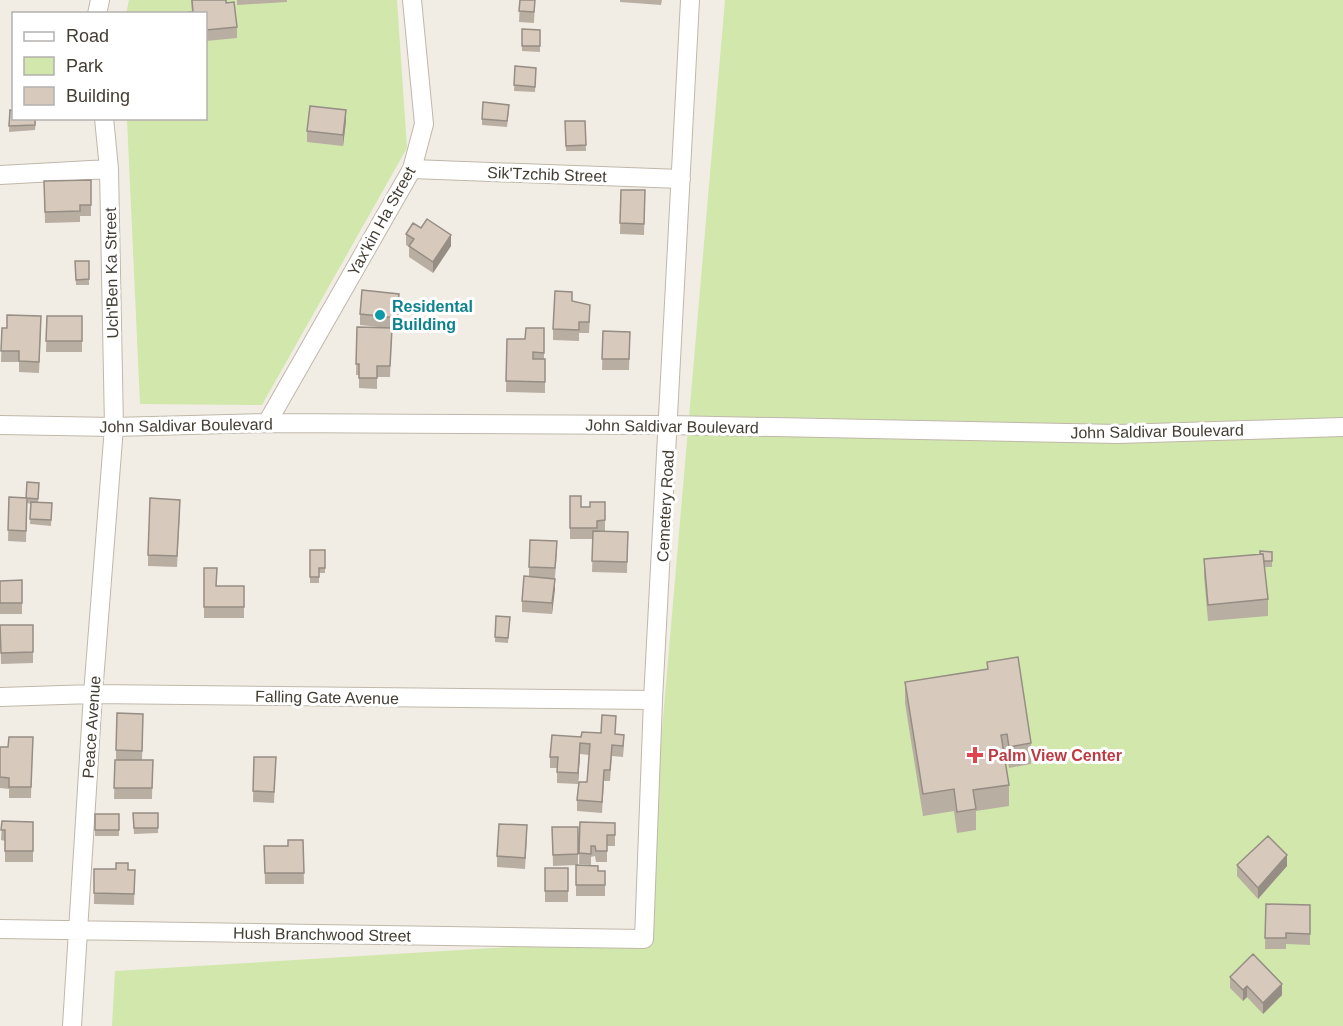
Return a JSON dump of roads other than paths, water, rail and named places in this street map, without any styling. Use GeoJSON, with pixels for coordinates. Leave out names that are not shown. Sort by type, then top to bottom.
{"type":"FeatureCollection","features":[{"type":"Feature","properties":{"kind":"street","name":"Yax'kin Ha Street"},"geometry":{"type":"LineString","coordinates":[[267,423],[412,168],[424,124],[412,0]]}},
{"type":"Feature","properties":{"kind":"street","name":"Cemetery Road"},"geometry":{"type":"LineString","coordinates":[[644,939],[653,700],[690,0]]}},
{"type":"Feature","properties":{"kind":"street","name":"Uch'Ben Ka Street"},"geometry":{"type":"LineString","coordinates":[[104,120],[109,169],[114,428]]}},
{"type":"Feature","properties":{"kind":"street","name":"Sik'Tzchib Street"},"geometry":{"type":"LineString","coordinates":[[412,168],[681,179]]}},
{"type":"Feature","properties":{"kind":"street"},"geometry":{"type":"LineString","coordinates":[[0,175],[109,169]]}},
{"type":"Feature","properties":{"kind":"street","name":"John Saldivar Boulevard"},"geometry":{"type":"LineString","coordinates":[[0,425],[114,428],[267,423],[669,425],[1118,434],[1343,427]]}},
{"type":"Feature","properties":{"kind":"street","name":"Peace Avenue"},"geometry":{"type":"LineString","coordinates":[[72,1026],[93,694],[114,428]]}},
{"type":"Feature","properties":{"kind":"street","name":"Falling Gate Avenue"},"geometry":{"type":"LineString","coordinates":[[0,697],[93,694],[653,700]]}},
{"type":"Feature","properties":{"kind":"street","name":"Hush Branchwood Street"},"geometry":{"type":"LineString","coordinates":[[0,929],[644,939]]}},
{"type":"Feature","properties":{"kind":"place","name":"Residental Building"},"geometry":{"type":"Point","coordinates":[380,315]}},
{"type":"Feature","properties":{"kind":"place","name":"Palm View Center"},"geometry":{"type":"Point","coordinates":[975,755]}}]}
